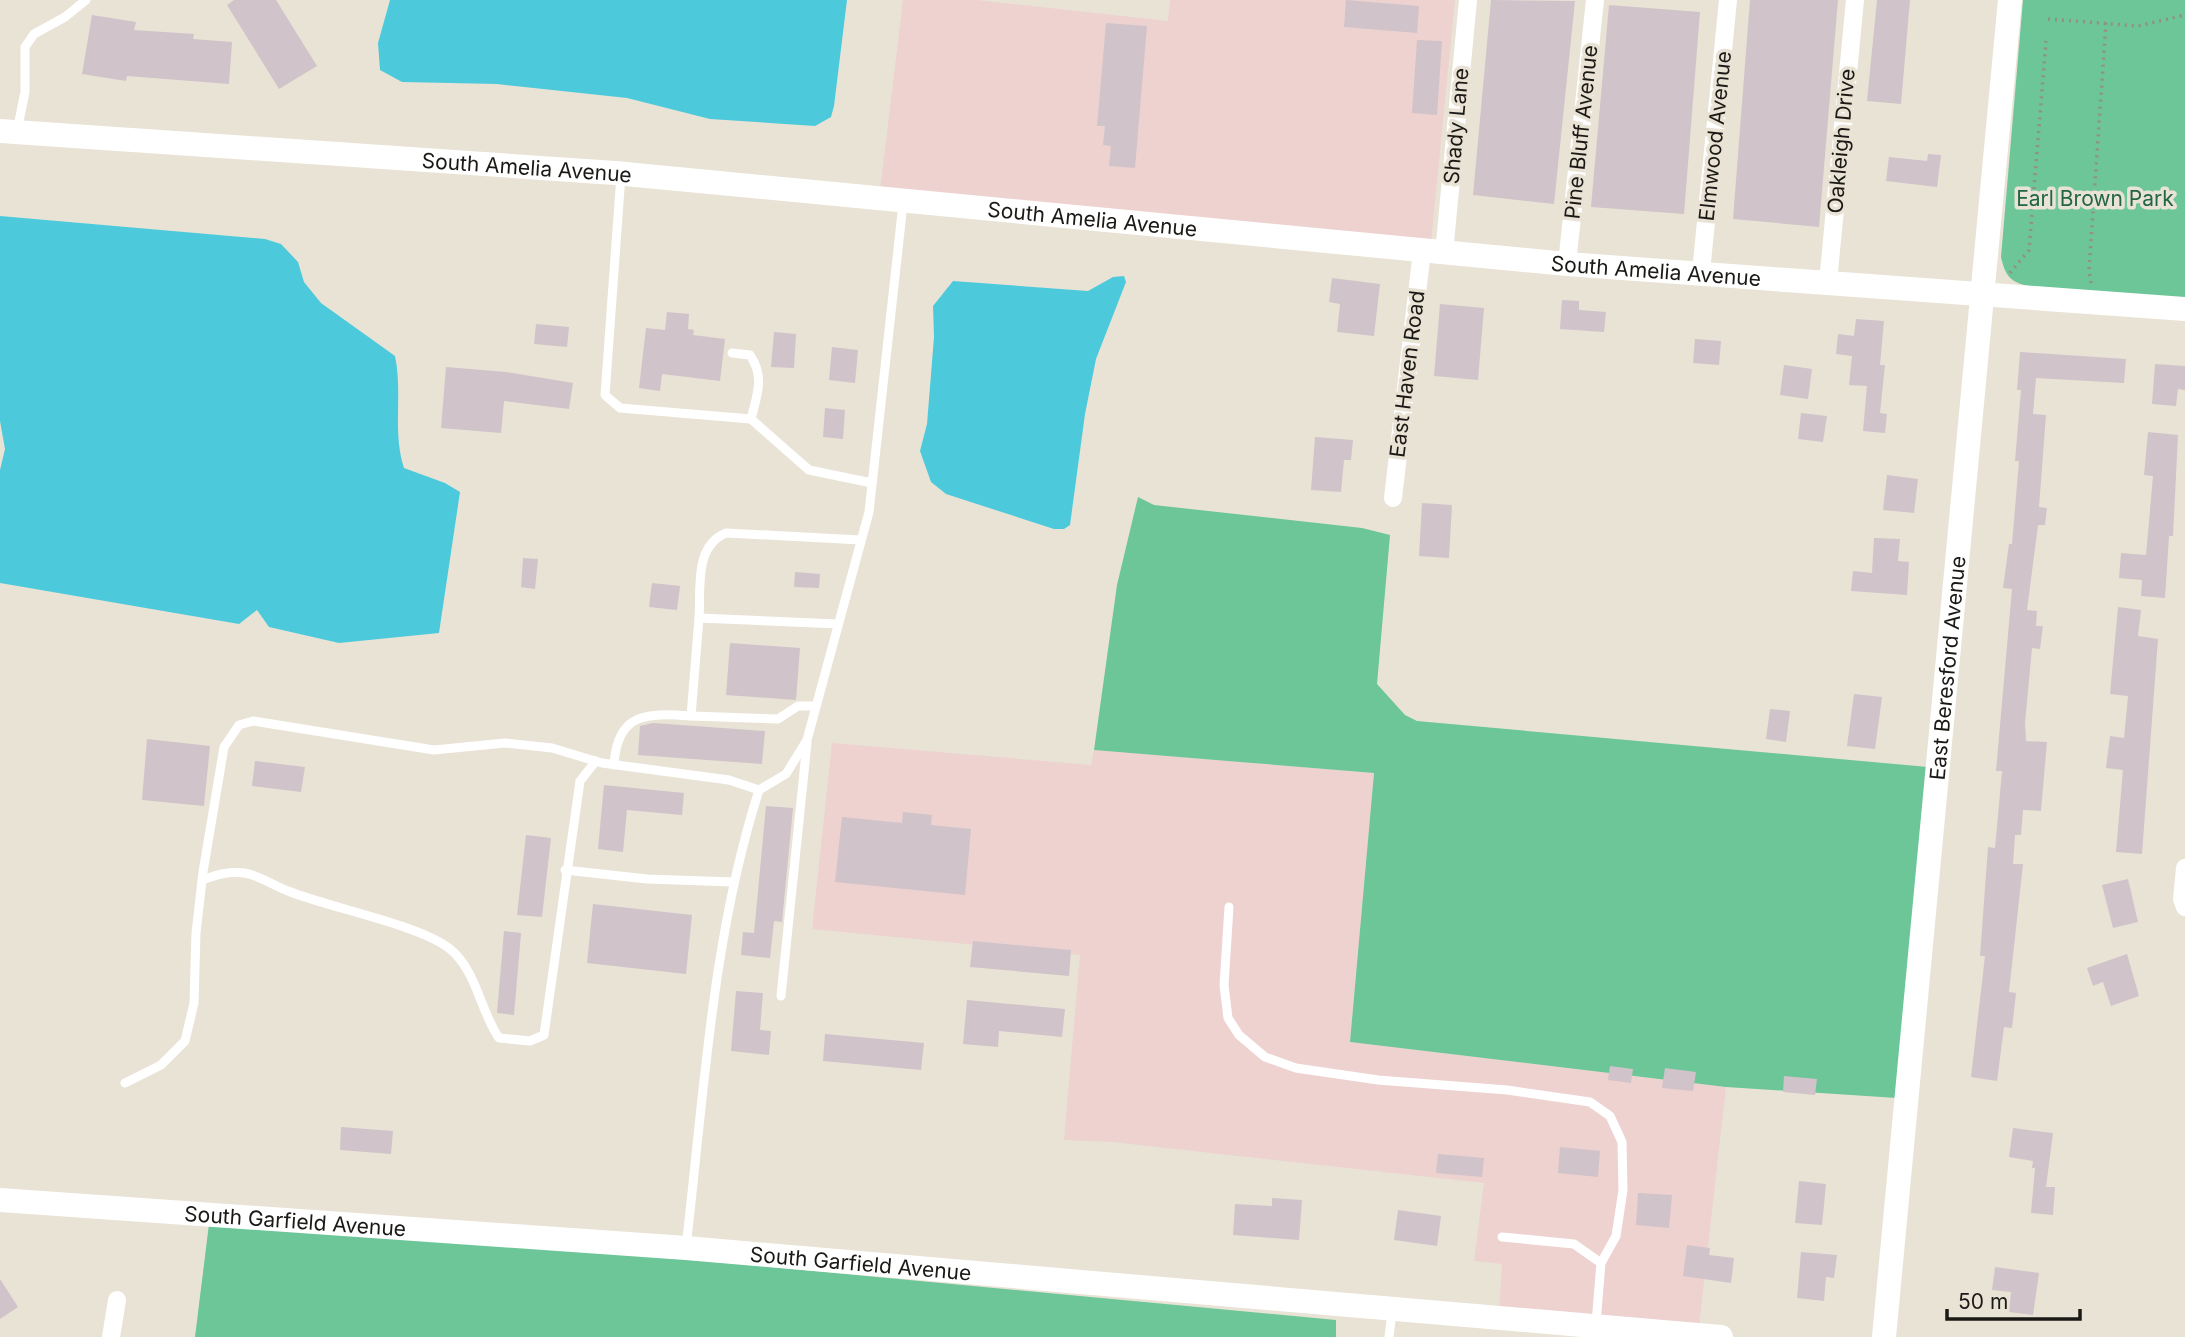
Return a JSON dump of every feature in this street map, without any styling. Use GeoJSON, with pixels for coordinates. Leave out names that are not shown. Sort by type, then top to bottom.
{"type":"FeatureCollection","features":[{"type":"Feature","properties":{"kind":"street","name":"Shady Lane"},"geometry":{"type":"LineString","coordinates":[[1433,252],[1468,0]]}},
{"type":"Feature","properties":{"kind":"street","name":"Pine Bluff Avenue"},"geometry":{"type":"LineString","coordinates":[[1567,264],[1595,0]]}},
{"type":"Feature","properties":{"kind":"street","name":"Elmwood Avenue"},"geometry":{"type":"LineString","coordinates":[[1701,272],[1728,0]]}},
{"type":"Feature","properties":{"kind":"street","name":"Oakleigh Drive"},"geometry":{"type":"LineString","coordinates":[[1828,282],[1855,0]]}},
{"type":"Feature","properties":{"kind":"street","name":"East Beresford Avenue"},"geometry":{"type":"LineString","coordinates":[[1884,1337],[2010,0]]}},
{"type":"Feature","properties":{"kind":"street","name":"South Amelia Avenue"},"geometry":{"type":"LineString","coordinates":[[8,132],[621,174],[1567,264],[2185,309]]}},
{"type":"Feature","properties":{"kind":"street","name":"East Haven Road"},"geometry":{"type":"LineString","coordinates":[[1393,498],[1433,252]]}},
{"type":"Feature","properties":{"kind":"street"},"geometry":{"type":"LineString","coordinates":[[2185,868],[2182,900],[2185,907]]}},
{"type":"Feature","properties":{"kind":"street","name":"South Garfield Avenue"},"geometry":{"type":"LineString","coordinates":[[0,1200],[685,1248],[1392,1310],[1599,1331],[1721,1337]]}},
{"type":"Feature","properties":{"kind":"street"},"geometry":{"type":"LineString","coordinates":[[111,1337],[117,1300]]}},
{"type":"Feature","properties":{"kind":"lane"},"geometry":{"type":"LineString","coordinates":[[8,132],[25,92],[25,47],[34,34],[65,18],[86,0]]}},
{"type":"Feature","properties":{"kind":"lane"},"geometry":{"type":"LineString","coordinates":[[621,174],[605,395],[620,408],[751,419],[809,470],[872,484]]}},
{"type":"Feature","properties":{"kind":"lane"},"geometry":{"type":"LineString","coordinates":[[781,996],[807,740],[861,540],[872,484],[903,202]]}},
{"type":"Feature","properties":{"kind":"lane"},"geometry":{"type":"LineString","coordinates":[[732,353],[750,355],[759,368],[760,384],[751,419]]}},
{"type":"Feature","properties":{"kind":"lane"},"geometry":{"type":"LineString","coordinates":[[691,716],[703,555],[712,538],[726,533],[861,540]]}},
{"type":"Feature","properties":{"kind":"lane"},"geometry":{"type":"LineString","coordinates":[[699,618],[838,624]]}},
{"type":"Feature","properties":{"kind":"lane"},"geometry":{"type":"LineString","coordinates":[[614,765],[615,744],[631,721],[652,714],[778,719],[798,706],[816,706]]}},
{"type":"Feature","properties":{"kind":"lane"},"geometry":{"type":"LineString","coordinates":[[124,1083],[161,1065],[185,1041],[194,1003],[196,933],[202,880],[224,747],[239,725],[253,721],[434,750],[505,743],[552,748],[614,765],[729,780],[759,790]]}},
{"type":"Feature","properties":{"kind":"lane"},"geometry":{"type":"LineString","coordinates":[[685,1248],[721,949],[741,848],[759,790],[786,774],[807,740]]}},
{"type":"Feature","properties":{"kind":"lane"},"geometry":{"type":"LineString","coordinates":[[202,880],[227,871],[247,873],[330,908],[435,939],[452,950],[467,968],[487,1021],[499,1038],[530,1041],[544,1035],[565,870],[580,781],[596,761]]}},
{"type":"Feature","properties":{"kind":"lane"},"geometry":{"type":"LineString","coordinates":[[565,870],[646,879],[734,883]]}},
{"type":"Feature","properties":{"kind":"lane"},"geometry":{"type":"LineString","coordinates":[[1228,907],[1224,985],[1228,1018],[1239,1035],[1265,1057],[1296,1068],[1378,1080],[1507,1090],[1590,1102],[1610,1116],[1622,1142],[1623,1190],[1616,1236],[1601,1263],[1599,1331]]}},
{"type":"Feature","properties":{"kind":"lane"},"geometry":{"type":"LineString","coordinates":[[1502,1237],[1574,1244],[1601,1263]]}},
{"type":"Feature","properties":{"kind":"lane"},"geometry":{"type":"LineString","coordinates":[[1389,1337],[1392,1310]]}},
{"type":"Feature","properties":{"kind":"path"},"geometry":{"type":"LineString","coordinates":[[2048,19],[2138,26],[2185,15]]}},
{"type":"Feature","properties":{"kind":"path"},"geometry":{"type":"LineString","coordinates":[[2092,284],[2089,270],[2106,23]]}},
{"type":"Feature","properties":{"kind":"path"},"geometry":{"type":"LineString","coordinates":[[2010,273],[2029,250],[2046,41]]}},
{"type":"Feature","properties":{"kind":"shaded area"},"geometry":{"type":"Polygon","coordinates":[[[903,0],[977,0],[1168,21],[1170,0],[1455,0],[1431,242],[880,190],[903,0]]]}},
{"type":"Feature","properties":{"kind":"shaded area"},"geometry":{"type":"Polygon","coordinates":[[[832,743],[1091,765],[1094,750],[1374,773],[1350,1042],[1726,1087],[1699,1326],[1499,1311],[1502,1264],[1474,1261],[1484,1183],[1112,1142],[1064,1140],[1080,955],[812,929],[832,743]]]}},
{"type":"Feature","properties":{"kind":"green space","name":"Earl Brown Park"},"geometry":{"type":"Polygon","coordinates":[[[2023,0],[2185,0],[2185,299],[2030,286],[2013,280],[2004,269],[2001,257],[2023,0]]]}},
{"type":"Feature","properties":{"kind":"green space"},"geometry":{"type":"Polygon","coordinates":[[[1138,497],[1154,505],[1362,528],[1390,535],[1377,684],[1405,715],[1417,721],[1928,767],[1897,1098],[1726,1087],[1350,1042],[1374,773],[1094,750],[1117,585],[1138,497]]]}},
{"type":"Feature","properties":{"kind":"green space"},"geometry":{"type":"Polygon","coordinates":[[[209,1224],[643,1255],[1336,1320],[1336,1337],[195,1337],[209,1224]]]}},
{"type":"Feature","properties":{"kind":"water"},"geometry":{"type":"Polygon","coordinates":[[[390,0],[847,0],[834,106],[831,117],[815,126],[710,119],[627,98],[497,84],[402,82],[380,70],[378,43],[390,0]]]}},
{"type":"Feature","properties":{"kind":"water"},"geometry":{"type":"Polygon","coordinates":[[[0,216],[265,239],[281,244],[298,262],[304,282],[321,303],[395,356],[400,454],[404,468],[445,483],[460,492],[439,633],[339,643],[269,627],[257,610],[239,624],[0,583],[0,470],[5,449],[0,421],[0,216]]]}},
{"type":"Feature","properties":{"kind":"water"},"geometry":{"type":"Polygon","coordinates":[[[1124,276],[1126,282],[1096,359],[1085,414],[1070,525],[1064,529],[1054,529],[946,494],[931,482],[920,451],[927,424],[934,337],[933,306],[953,281],[1088,291],[1113,277],[1124,276]]]}},
{"type":"Feature","properties":{"kind":"building"},"geometry":{"type":"Polygon","coordinates":[[[234,0],[276,0],[317,66],[279,89],[227,5],[234,0]]]}},
{"type":"Feature","properties":{"kind":"building"},"geometry":{"type":"Polygon","coordinates":[[[1346,0],[1419,6],[1417,33],[1344,27],[1346,0]]]}},
{"type":"Feature","properties":{"kind":"building"},"geometry":{"type":"Polygon","coordinates":[[[1491,0],[1575,1],[1554,204],[1473,195],[1491,0]]]}},
{"type":"Feature","properties":{"kind":"building"},"geometry":{"type":"Polygon","coordinates":[[[1750,0],[1838,0],[1819,227],[1733,219],[1750,0]]]}},
{"type":"Feature","properties":{"kind":"building"},"geometry":{"type":"Polygon","coordinates":[[[1877,0],[1910,0],[1901,104],[1867,101],[1877,0]]]}},
{"type":"Feature","properties":{"kind":"building"},"geometry":{"type":"Polygon","coordinates":[[[1609,5],[1700,12],[1684,214],[1591,207],[1609,5]]]}},
{"type":"Feature","properties":{"kind":"building"},"geometry":{"type":"Polygon","coordinates":[[[92,15],[136,22],[134,30],[194,34],[193,39],[232,42],[229,84],[127,76],[126,81],[82,74],[92,15]]]}},
{"type":"Feature","properties":{"kind":"building"},"geometry":{"type":"Polygon","coordinates":[[[1106,23],[1147,26],[1135,168],[1109,166],[1111,146],[1103,145],[1105,126],[1097,126],[1106,23]]]}},
{"type":"Feature","properties":{"kind":"building"},"geometry":{"type":"Polygon","coordinates":[[[1417,40],[1442,41],[1437,115],[1412,113],[1417,40]]]}},
{"type":"Feature","properties":{"kind":"building"},"geometry":{"type":"Polygon","coordinates":[[[1928,154],[1941,155],[1937,187],[1886,181],[1889,157],[1927,161],[1928,154]]]}},
{"type":"Feature","properties":{"kind":"building"},"geometry":{"type":"Polygon","coordinates":[[[1332,278],[1380,284],[1374,336],[1337,332],[1340,304],[1329,302],[1332,278]]]}},
{"type":"Feature","properties":{"kind":"building"},"geometry":{"type":"Polygon","coordinates":[[[1562,300],[1579,301],[1579,310],[1606,312],[1604,332],[1560,329],[1562,300]]]}},
{"type":"Feature","properties":{"kind":"building"},"geometry":{"type":"Polygon","coordinates":[[[1440,304],[1484,308],[1478,380],[1434,376],[1440,304]]]}},
{"type":"Feature","properties":{"kind":"building"},"geometry":{"type":"Polygon","coordinates":[[[667,312],[689,314],[688,329],[694,330],[693,335],[725,339],[720,381],[662,374],[660,391],[639,388],[646,328],[665,330],[667,312]]]}},
{"type":"Feature","properties":{"kind":"building"},"geometry":{"type":"Polygon","coordinates":[[[1856,319],[1884,321],[1880,365],[1885,365],[1880,413],[1887,414],[1885,433],[1863,431],[1867,386],[1849,385],[1852,356],[1836,354],[1838,334],[1854,336],[1856,319]]]}},
{"type":"Feature","properties":{"kind":"building"},"geometry":{"type":"Polygon","coordinates":[[[536,324],[569,327],[567,347],[534,344],[536,324]]]}},
{"type":"Feature","properties":{"kind":"building"},"geometry":{"type":"Polygon","coordinates":[[[774,332],[796,334],[794,368],[771,367],[774,332]]]}},
{"type":"Feature","properties":{"kind":"building"},"geometry":{"type":"Polygon","coordinates":[[[1695,339],[1721,341],[1719,365],[1693,363],[1695,339]]]}},
{"type":"Feature","properties":{"kind":"building"},"geometry":{"type":"Polygon","coordinates":[[[832,347],[858,350],[855,383],[829,380],[832,347]]]}},
{"type":"Feature","properties":{"kind":"building"},"geometry":{"type":"Polygon","coordinates":[[[2020,352],[2126,359],[2124,383],[2036,378],[2033,414],[2046,415],[2039,507],[2047,508],[2045,525],[2038,525],[2027,610],[2037,611],[2036,626],[2043,626],[2040,649],[2032,648],[2025,723],[2026,741],[2047,742],[2041,811],[2023,810],[2021,835],[2015,835],[2013,864],[2023,864],[2009,992],[2016,993],[2012,1028],[2004,1027],[1997,1081],[1971,1077],[1985,956],[1980,956],[1988,847],[1995,848],[2002,771],[1996,771],[2012,589],[2003,588],[2009,544],[2012,544],[2019,461],[2015,461],[2021,390],[2017,390],[2020,352]]]}},
{"type":"Feature","properties":{"kind":"building"},"geometry":{"type":"Polygon","coordinates":[[[2155,364],[2185,366],[2185,390],[2178,389],[2176,406],[2152,404],[2155,364]]]}},
{"type":"Feature","properties":{"kind":"building"},"geometry":{"type":"Polygon","coordinates":[[[1784,365],[1812,369],[1808,399],[1780,395],[1784,365]]]}},
{"type":"Feature","properties":{"kind":"building"},"geometry":{"type":"Polygon","coordinates":[[[446,367],[506,372],[573,383],[569,409],[504,401],[501,433],[441,428],[446,367]]]}},
{"type":"Feature","properties":{"kind":"building"},"geometry":{"type":"Polygon","coordinates":[[[825,408],[845,410],[843,439],[823,437],[825,408]]]}},
{"type":"Feature","properties":{"kind":"building"},"geometry":{"type":"Polygon","coordinates":[[[1801,413],[1827,416],[1823,442],[1798,439],[1801,413]]]}},
{"type":"Feature","properties":{"kind":"building"},"geometry":{"type":"Polygon","coordinates":[[[2148,432],[2178,435],[2173,536],[2169,536],[2165,598],[2141,596],[2142,580],[2119,578],[2121,553],[2146,555],[2153,476],[2144,475],[2148,432]]]}},
{"type":"Feature","properties":{"kind":"building"},"geometry":{"type":"Polygon","coordinates":[[[1315,437],[1353,440],[1351,460],[1344,460],[1341,492],[1311,490],[1315,437]]]}},
{"type":"Feature","properties":{"kind":"building"},"geometry":{"type":"Polygon","coordinates":[[[1887,475],[1918,479],[1914,513],[1883,510],[1887,475]]]}},
{"type":"Feature","properties":{"kind":"building"},"geometry":{"type":"Polygon","coordinates":[[[1422,503],[1452,505],[1449,558],[1419,556],[1422,503]]]}},
{"type":"Feature","properties":{"kind":"building"},"geometry":{"type":"Polygon","coordinates":[[[1874,538],[1900,539],[1898,561],[1909,562],[1907,595],[1851,591],[1853,571],[1872,573],[1874,538]]]}},
{"type":"Feature","properties":{"kind":"building"},"geometry":{"type":"Polygon","coordinates":[[[523,558],[538,559],[535,589],[521,587],[523,558]]]}},
{"type":"Feature","properties":{"kind":"building"},"geometry":{"type":"Polygon","coordinates":[[[795,572],[820,574],[819,588],[794,587],[795,572]]]}},
{"type":"Feature","properties":{"kind":"building"},"geometry":{"type":"Polygon","coordinates":[[[652,583],[680,586],[677,610],[649,607],[652,583]]]}},
{"type":"Feature","properties":{"kind":"building"},"geometry":{"type":"Polygon","coordinates":[[[2118,607],[2141,610],[2138,636],[2158,639],[2142,854],[2116,852],[2123,770],[2106,768],[2110,736],[2124,738],[2128,696],[2110,694],[2118,607]]]}},
{"type":"Feature","properties":{"kind":"building"},"geometry":{"type":"Polygon","coordinates":[[[730,643],[800,648],[796,700],[726,695],[730,643]]]}},
{"type":"Feature","properties":{"kind":"building"},"geometry":{"type":"Polygon","coordinates":[[[1854,694],[1882,697],[1875,749],[1847,746],[1854,694]]]}},
{"type":"Feature","properties":{"kind":"building"},"geometry":{"type":"Polygon","coordinates":[[[1770,709],[1790,711],[1786,742],[1766,739],[1770,709]]]}},
{"type":"Feature","properties":{"kind":"building"},"geometry":{"type":"Polygon","coordinates":[[[653,723],[765,731],[762,764],[638,755],[640,726],[653,723]]]}},
{"type":"Feature","properties":{"kind":"building"},"geometry":{"type":"Polygon","coordinates":[[[147,739],[210,746],[204,806],[142,800],[147,739]]]}},
{"type":"Feature","properties":{"kind":"building"},"geometry":{"type":"Polygon","coordinates":[[[255,761],[305,767],[301,792],[252,786],[255,761]]]}},
{"type":"Feature","properties":{"kind":"building"},"geometry":{"type":"Polygon","coordinates":[[[604,785],[684,793],[682,815],[627,810],[623,852],[598,849],[604,785]]]}},
{"type":"Feature","properties":{"kind":"building"},"geometry":{"type":"Polygon","coordinates":[[[766,806],[793,808],[782,922],[774,921],[770,958],[741,955],[743,932],[754,933],[766,806]]]}},
{"type":"Feature","properties":{"kind":"building"},"geometry":{"type":"Polygon","coordinates":[[[903,812],[932,815],[931,825],[971,829],[965,895],[835,882],[842,817],[902,823],[903,812]]]}},
{"type":"Feature","properties":{"kind":"building"},"geometry":{"type":"Polygon","coordinates":[[[526,835],[551,838],[542,917],[517,915],[526,835]]]}},
{"type":"Feature","properties":{"kind":"building"},"geometry":{"type":"Polygon","coordinates":[[[2128,879],[2138,922],[2113,928],[2102,885],[2128,879]]]}},
{"type":"Feature","properties":{"kind":"building"},"geometry":{"type":"Polygon","coordinates":[[[593,904],[692,915],[686,974],[587,963],[593,904]]]}},
{"type":"Feature","properties":{"kind":"building"},"geometry":{"type":"Polygon","coordinates":[[[504,931],[521,933],[514,1015],[497,1013],[504,931]]]}},
{"type":"Feature","properties":{"kind":"building"},"geometry":{"type":"Polygon","coordinates":[[[973,941],[1071,950],[1069,976],[970,967],[973,941]]]}},
{"type":"Feature","properties":{"kind":"building"},"geometry":{"type":"Polygon","coordinates":[[[2127,954],[2139,996],[2111,1006],[2103,982],[2093,986],[2087,968],[2127,954]]]}},
{"type":"Feature","properties":{"kind":"building"},"geometry":{"type":"Polygon","coordinates":[[[736,991],[763,993],[760,1030],[771,1031],[769,1055],[731,1051],[736,991]]]}},
{"type":"Feature","properties":{"kind":"building"},"geometry":{"type":"Polygon","coordinates":[[[967,1000],[1065,1009],[1062,1037],[999,1031],[998,1047],[963,1044],[967,1000]]]}},
{"type":"Feature","properties":{"kind":"building"},"geometry":{"type":"Polygon","coordinates":[[[825,1034],[924,1043],[921,1070],[823,1061],[825,1034]]]}},
{"type":"Feature","properties":{"kind":"building"},"geometry":{"type":"Polygon","coordinates":[[[1610,1066],[1633,1069],[1631,1083],[1608,1080],[1610,1066]]]}},
{"type":"Feature","properties":{"kind":"building"},"geometry":{"type":"Polygon","coordinates":[[[1665,1068],[1696,1072],[1693,1091],[1662,1088],[1665,1068]]]}},
{"type":"Feature","properties":{"kind":"building"},"geometry":{"type":"Polygon","coordinates":[[[1784,1076],[1817,1079],[1815,1095],[1783,1092],[1784,1076]]]}},
{"type":"Feature","properties":{"kind":"building"},"geometry":{"type":"Polygon","coordinates":[[[341,1127],[393,1131],[391,1154],[340,1150],[341,1127]]]}},
{"type":"Feature","properties":{"kind":"building"},"geometry":{"type":"Polygon","coordinates":[[[2013,1128],[2053,1133],[2046,1187],[2055,1187],[2053,1215],[2031,1213],[2035,1168],[2032,1168],[2033,1161],[2009,1157],[2013,1128]]]}},
{"type":"Feature","properties":{"kind":"building"},"geometry":{"type":"Polygon","coordinates":[[[1560,1147],[1600,1151],[1598,1177],[1558,1173],[1560,1147]]]}},
{"type":"Feature","properties":{"kind":"building"},"geometry":{"type":"Polygon","coordinates":[[[1438,1154],[1484,1158],[1482,1177],[1436,1173],[1438,1154]]]}},
{"type":"Feature","properties":{"kind":"building"},"geometry":{"type":"Polygon","coordinates":[[[1799,1181],[1826,1184],[1822,1225],[1795,1223],[1799,1181]]]}},
{"type":"Feature","properties":{"kind":"building"},"geometry":{"type":"Polygon","coordinates":[[[1638,1193],[1672,1195],[1669,1228],[1636,1225],[1638,1193]]]}},
{"type":"Feature","properties":{"kind":"building"},"geometry":{"type":"Polygon","coordinates":[[[1272,1198],[1302,1200],[1299,1240],[1233,1235],[1235,1204],[1272,1206],[1272,1198]]]}},
{"type":"Feature","properties":{"kind":"building"},"geometry":{"type":"Polygon","coordinates":[[[1398,1210],[1441,1216],[1437,1246],[1394,1240],[1398,1210]]]}},
{"type":"Feature","properties":{"kind":"building"},"geometry":{"type":"Polygon","coordinates":[[[1687,1245],[1710,1248],[1709,1255],[1734,1258],[1731,1283],[1683,1276],[1687,1245]]]}},
{"type":"Feature","properties":{"kind":"building"},"geometry":{"type":"Polygon","coordinates":[[[1801,1252],[1837,1255],[1834,1278],[1826,1277],[1824,1301],[1797,1298],[1801,1252]]]}},
{"type":"Feature","properties":{"kind":"building"},"geometry":{"type":"Polygon","coordinates":[[[1995,1267],[2039,1273],[2033,1315],[2009,1312],[2011,1292],[1992,1290],[1995,1267]]]}},
{"type":"Feature","properties":{"kind":"building"},"geometry":{"type":"Polygon","coordinates":[[[0,1279],[18,1307],[0,1319],[0,1279]]]}}]}
